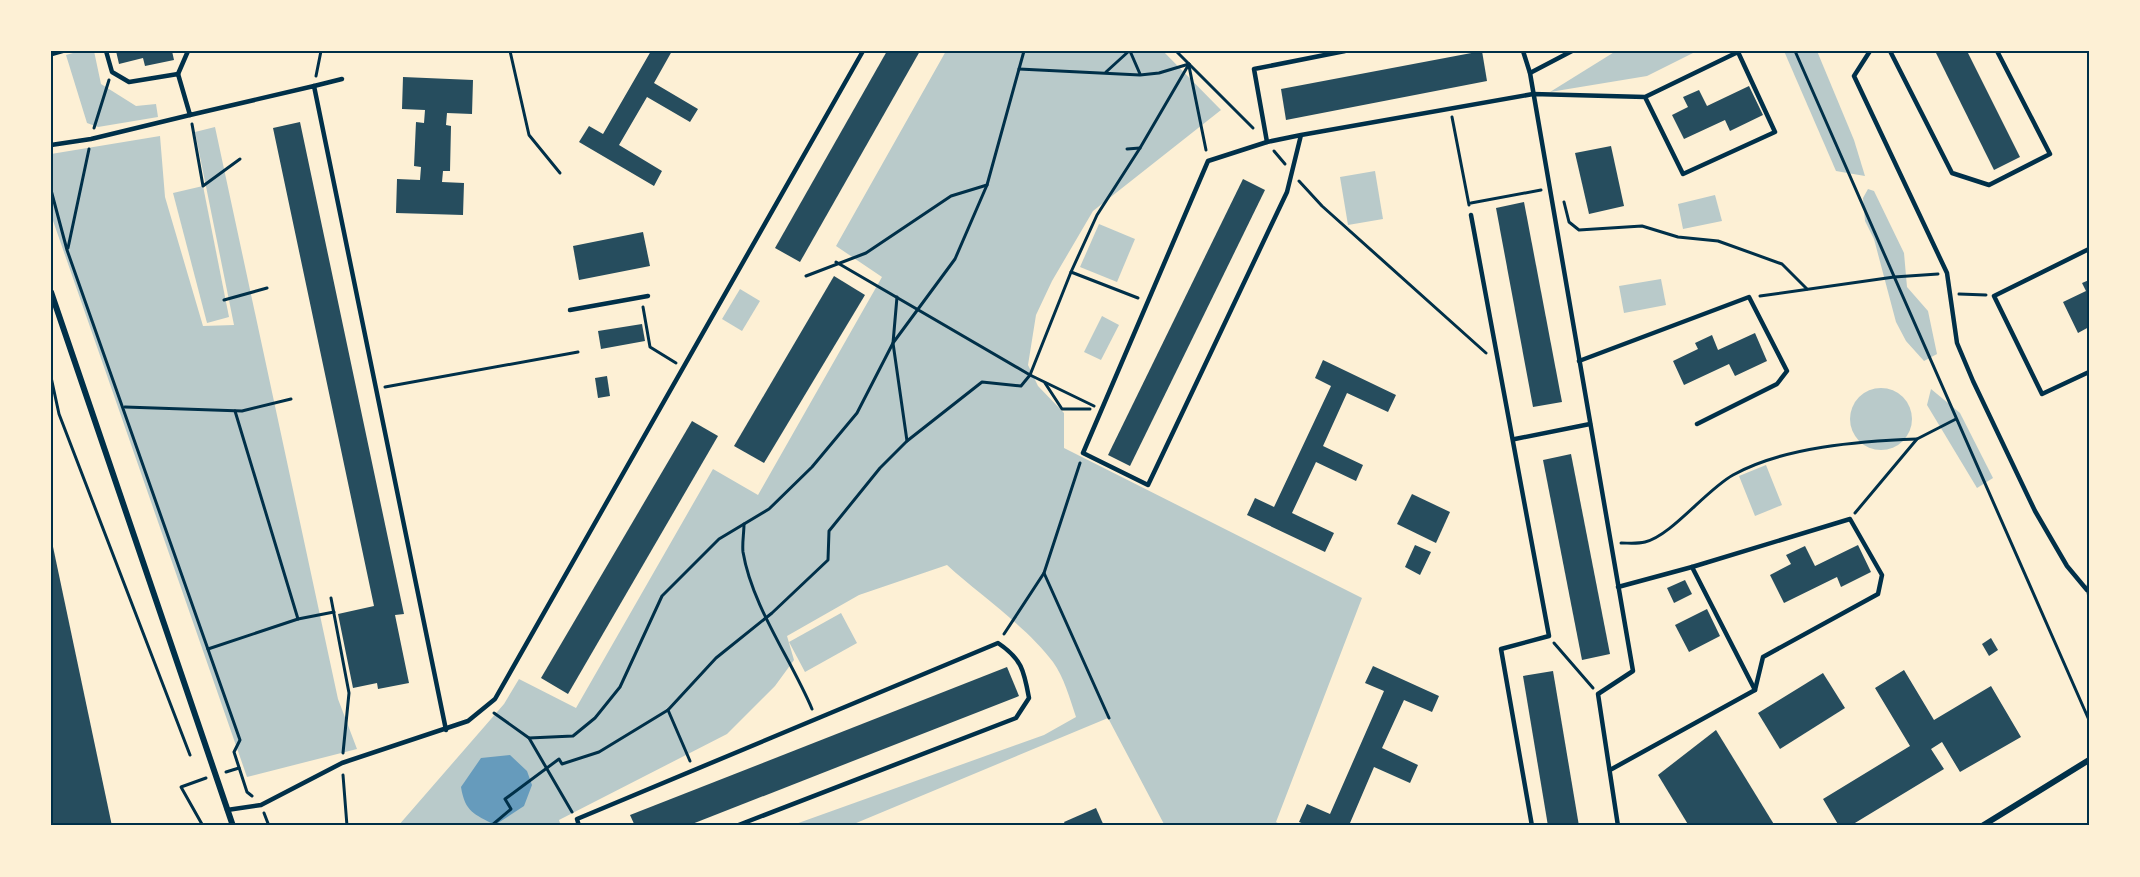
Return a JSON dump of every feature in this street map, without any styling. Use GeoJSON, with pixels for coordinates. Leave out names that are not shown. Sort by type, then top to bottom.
{"type":"FeatureCollection","features":[{"type":"Feature","properties":{"kind":"street"},"geometry":{"type":"LineString","coordinates":[[51,292],[233,826]]}},
{"type":"Feature","properties":{"kind":"street"},"geometry":{"type":"LineString","coordinates":[[1982,826],[2089,760]]}},
{"type":"Feature","properties":{"kind":"lane"},"geometry":{"type":"LineString","coordinates":[[106,51],[112,72],[129,82],[178,74]]}},
{"type":"Feature","properties":{"kind":"lane"},"geometry":{"type":"LineString","coordinates":[[188,51],[178,74],[190,116]]}},
{"type":"Feature","properties":{"kind":"lane"},"geometry":{"type":"LineString","coordinates":[[226,810],[261,805],[342,763],[468,721],[495,699],[863,51]]}},
{"type":"Feature","properties":{"kind":"lane"},"geometry":{"type":"LineString","coordinates":[[1267,142],[1254,69],[1345,51]]}},
{"type":"Feature","properties":{"kind":"lane"},"geometry":{"type":"LineString","coordinates":[[1523,51],[1530,72],[1633,671],[1598,693],[1618,826]]}},
{"type":"Feature","properties":{"kind":"lane"},"geometry":{"type":"LineString","coordinates":[[1530,72],[1572,51]]}},
{"type":"Feature","properties":{"kind":"lane"},"geometry":{"type":"LineString","coordinates":[[1870,51],[1854,76],[1947,273],[1957,343],[1998,437],[2035,511],[2067,566],[2088,590]]}},
{"type":"Feature","properties":{"kind":"lane"},"geometry":{"type":"LineString","coordinates":[[1890,51],[1952,173],[1989,185],[2050,154],[1997,51]]}},
{"type":"Feature","properties":{"kind":"lane"},"geometry":{"type":"LineString","coordinates":[[1301,135],[1287,192],[1148,485],[1083,453],[1208,161],[1267,142],[1301,135],[1533,94],[1645,96],[1738,52],[1775,132],[1683,174],[1645,96]]}},
{"type":"Feature","properties":{"kind":"lane"},"geometry":{"type":"LineString","coordinates":[[52,143],[91,139],[342,79]]}},
{"type":"Feature","properties":{"kind":"lane"},"geometry":{"type":"LineString","coordinates":[[314,86],[446,730]]}},
{"type":"Feature","properties":{"kind":"lane"},"geometry":{"type":"LineString","coordinates":[[1471,215],[1515,439],[1548,636],[1500,649],[1532,826]]}},
{"type":"Feature","properties":{"kind":"lane"},"geometry":{"type":"LineString","coordinates":[[2089,249],[1994,296],[2042,394],[2089,372]]}},
{"type":"Feature","properties":{"kind":"lane"},"geometry":{"type":"LineString","coordinates":[[570,310],[648,296]]}},
{"type":"Feature","properties":{"kind":"lane"},"geometry":{"type":"LineString","coordinates":[[1579,361],[1749,297],[1787,371],[1777,384],[1697,424]]}},
{"type":"Feature","properties":{"kind":"lane"},"geometry":{"type":"LineString","coordinates":[[1515,439],[1590,424]]}},
{"type":"Feature","properties":{"kind":"lane"},"geometry":{"type":"LineString","coordinates":[[1610,770],[1755,690],[1763,657],[1878,594],[1882,576],[1850,519],[1618,587]]}},
{"type":"Feature","properties":{"kind":"lane"},"geometry":{"type":"LineString","coordinates":[[1692,567],[1755,690]]}},
{"type":"Feature","properties":{"kind":"lane"},"geometry":{"type":"LineString","coordinates":[[579,826],[577,819],[998,643],[1012,652],[1024,669],[1029,698],[1016,718],[736,826]]}},
{"type":"Feature","properties":{"kind":"path"},"geometry":{"type":"LineString","coordinates":[[51,55],[65,51]]}},
{"type":"Feature","properties":{"kind":"path"},"geometry":{"type":"LineString","coordinates":[[314,86],[321,51]]}},
{"type":"Feature","properties":{"kind":"path"},"geometry":{"type":"LineString","coordinates":[[510,51],[529,135],[560,173]]}},
{"type":"Feature","properties":{"kind":"path"},"geometry":{"type":"LineString","coordinates":[[529,738],[573,736],[595,718],[620,687],[662,596],[719,539],[778,501],[812,467],[857,413],[893,343],[956,259],[987,185],[1024,51]]}},
{"type":"Feature","properties":{"kind":"path"},"geometry":{"type":"LineString","coordinates":[[1106,72],[1130,51],[1140,75]]}},
{"type":"Feature","properties":{"kind":"path"},"geometry":{"type":"LineString","coordinates":[[1176,51],[1267,142],[1322,206],[1500,365]]}},
{"type":"Feature","properties":{"kind":"path"},"geometry":{"type":"LineString","coordinates":[[1795,51],[2089,720]]}},
{"type":"Feature","properties":{"kind":"path"},"geometry":{"type":"LineString","coordinates":[[1019,69],[1140,75],[1160,74],[1189,64]]}},
{"type":"Feature","properties":{"kind":"path"},"geometry":{"type":"LineString","coordinates":[[491,826],[511,809],[505,799],[559,759],[562,764],[599,752],[668,710],[716,658],[767,617],[828,561],[829,531],[880,468],[907,441],[982,382],[1021,386],[1030,375],[1096,214],[1140,148],[1189,64]]}},
{"type":"Feature","properties":{"kind":"path"},"geometry":{"type":"LineString","coordinates":[[1189,64],[1208,161]]}},
{"type":"Feature","properties":{"kind":"path"},"geometry":{"type":"LineString","coordinates":[[68,250],[91,139],[102,97],[112,72]]}},
{"type":"Feature","properties":{"kind":"path"},"geometry":{"type":"LineString","coordinates":[[1451,108],[1469,202],[1550,188],[1563,198],[1569,222],[1578,230],[1642,226],[1678,237],[1718,241],[1782,264],[1807,289]]}},
{"type":"Feature","properties":{"kind":"path"},"geometry":{"type":"LineString","coordinates":[[190,116],[203,186],[240,159]]}},
{"type":"Feature","properties":{"kind":"path"},"geometry":{"type":"LineString","coordinates":[[1127,149],[1140,148]]}},
{"type":"Feature","properties":{"kind":"path"},"geometry":{"type":"LineString","coordinates":[[806,276],[836,262],[866,253],[951,196],[987,185]]}},
{"type":"Feature","properties":{"kind":"path"},"geometry":{"type":"LineString","coordinates":[[51,190],[68,250],[240,740],[234,752],[247,792],[261,805],[269,826]]}},
{"type":"Feature","properties":{"kind":"path"},"geometry":{"type":"LineString","coordinates":[[836,262],[1030,375],[1102,409]]}},
{"type":"Feature","properties":{"kind":"path"},"geometry":{"type":"LineString","coordinates":[[1071,272],[1148,303]]}},
{"type":"Feature","properties":{"kind":"path"},"geometry":{"type":"LineString","coordinates":[[1749,297],[1894,277],[1947,273]]}},
{"type":"Feature","properties":{"kind":"path"},"geometry":{"type":"LineString","coordinates":[[225,300],[267,288]]}},
{"type":"Feature","properties":{"kind":"path"},"geometry":{"type":"LineString","coordinates":[[1951,294],[1994,296]]}},
{"type":"Feature","properties":{"kind":"path"},"geometry":{"type":"LineString","coordinates":[[641,297],[650,347],[677,364]]}},
{"type":"Feature","properties":{"kind":"path"},"geometry":{"type":"LineString","coordinates":[[897,297],[893,343],[907,441]]}},
{"type":"Feature","properties":{"kind":"path"},"geometry":{"type":"LineString","coordinates":[[375,389],[578,352]]}},
{"type":"Feature","properties":{"kind":"path"},"geometry":{"type":"LineString","coordinates":[[51,377],[58,414],[190,755]]}},
{"type":"Feature","properties":{"kind":"path"},"geometry":{"type":"LineString","coordinates":[[1044,382],[1062,409],[1102,409]]}},
{"type":"Feature","properties":{"kind":"path"},"geometry":{"type":"LineString","coordinates":[[125,407],[235,411],[291,399]]}},
{"type":"Feature","properties":{"kind":"path"},"geometry":{"type":"LineString","coordinates":[[235,411],[298,620]]}},
{"type":"Feature","properties":{"kind":"path"},"geometry":{"type":"LineString","coordinates":[[1850,519],[1917,439],[1956,419]]}},
{"type":"Feature","properties":{"kind":"path"},"geometry":{"type":"LineString","coordinates":[[1611,543],[1646,542],[1664,531],[1717,485],[1734,474],[1788,455],[1859,441],[1917,439]]}},
{"type":"Feature","properties":{"kind":"path"},"geometry":{"type":"LineString","coordinates":[[998,643],[1044,573],[1083,453]]}},
{"type":"Feature","properties":{"kind":"path"},"geometry":{"type":"LineString","coordinates":[[744,524],[743,551],[761,609],[788,657],[816,719]]}},
{"type":"Feature","properties":{"kind":"path"},"geometry":{"type":"LineString","coordinates":[[1044,573],[1109,718]]}},
{"type":"Feature","properties":{"kind":"path"},"geometry":{"type":"LineString","coordinates":[[331,598],[349,693],[342,763],[347,826]]}},
{"type":"Feature","properties":{"kind":"path"},"geometry":{"type":"LineString","coordinates":[[208,649],[298,620],[334,612]]}},
{"type":"Feature","properties":{"kind":"path"},"geometry":{"type":"LineString","coordinates":[[1548,636],[1598,693]]}},
{"type":"Feature","properties":{"kind":"path"},"geometry":{"type":"LineString","coordinates":[[486,706],[529,738],[577,819]]}},
{"type":"Feature","properties":{"kind":"path"},"geometry":{"type":"LineString","coordinates":[[668,710],[694,770]]}},
{"type":"Feature","properties":{"kind":"path"},"geometry":{"type":"LineString","coordinates":[[182,787],[203,826]]}},
{"type":"Feature","properties":{"kind":"shaded area"},"geometry":{"type":"Polygon","coordinates":[[[80,51],[94,51],[101,84],[136,106],[156,104],[158,117],[98,127],[87,123],[66,55],[80,51]]]}},
{"type":"Feature","properties":{"kind":"shaded area"},"geometry":{"type":"Polygon","coordinates":[[[946,51],[1163,51],[1221,110],[1093,211],[1052,281],[1036,315],[1028,365],[1038,386],[1064,413],[1064,448],[1362,598],[1276,822],[1283,826],[1165,826],[1108,718],[849,826],[790,826],[1044,735],[1076,717],[1060,674],[1042,649],[1017,624],[947,565],[859,595],[787,636],[794,660],[775,686],[727,734],[559,820],[561,826],[398,826],[504,704],[519,679],[576,708],[713,469],[758,495],[882,277],[836,246],[946,51]]]}},
{"type":"Feature","properties":{"kind":"shaded area"},"geometry":{"type":"Polygon","coordinates":[[[1616,51],[1697,51],[1647,76],[1550,92],[1616,51]]]}},
{"type":"Feature","properties":{"kind":"shaded area"},"geometry":{"type":"Polygon","coordinates":[[[1784,51],[1817,51],[1854,140],[1865,176],[1836,171],[1784,51]]]}},
{"type":"Feature","properties":{"kind":"shaded area"},"geometry":{"type":"Polygon","coordinates":[[[215,127],[338,699],[357,749],[247,777],[51,215],[51,154],[160,136],[165,197],[203,326],[234,325],[195,132],[215,127]]]}},
{"type":"Feature","properties":{"kind":"shaded area"},"geometry":{"type":"Polygon","coordinates":[[[1375,171],[1383,219],[1348,225],[1340,177],[1375,171]]]}},
{"type":"Feature","properties":{"kind":"shaded area"},"geometry":{"type":"Polygon","coordinates":[[[203,186],[229,317],[207,323],[173,193],[203,186]]]}},
{"type":"Feature","properties":{"kind":"shaded area"},"geometry":{"type":"Polygon","coordinates":[[[1868,189],[1874,191],[1904,253],[1907,287],[1928,311],[1937,354],[1924,361],[1906,341],[1896,322],[1874,239],[1865,221],[1863,198],[1868,189]]]}},
{"type":"Feature","properties":{"kind":"shaded area"},"geometry":{"type":"Polygon","coordinates":[[[1715,195],[1722,221],[1683,229],[1678,204],[1715,195]]]}},
{"type":"Feature","properties":{"kind":"shaded area"},"geometry":{"type":"Polygon","coordinates":[[[1099,224],[1135,239],[1117,282],[1080,267],[1099,224]]]}},
{"type":"Feature","properties":{"kind":"shaded area"},"geometry":{"type":"Polygon","coordinates":[[[1661,279],[1666,305],[1624,313],[1619,286],[1661,279]]]}},
{"type":"Feature","properties":{"kind":"shaded area"},"geometry":{"type":"Polygon","coordinates":[[[740,289],[760,301],[742,331],[722,319],[740,289]]]}},
{"type":"Feature","properties":{"kind":"shaded area"},"geometry":{"type":"Polygon","coordinates":[[[1102,316],[1119,325],[1101,360],[1084,352],[1102,316]]]}},
{"type":"Feature","properties":{"kind":"shaded area"},"geometry":{"type":"Polygon","coordinates":[[[1881,388],[1898,393],[1903,397],[1907,402],[1912,419],[1907,436],[1903,441],[1898,445],[1881,450],[1864,445],[1859,441],[1855,436],[1850,419],[1855,402],[1859,397],[1864,393],[1881,388]]]}},
{"type":"Feature","properties":{"kind":"shaded area"},"geometry":{"type":"Polygon","coordinates":[[[1931,389],[1960,413],[1993,478],[1977,488],[1927,405],[1931,389]]]}},
{"type":"Feature","properties":{"kind":"shaded area"},"geometry":{"type":"Polygon","coordinates":[[[1766,465],[1782,505],[1755,516],[1739,476],[1766,465]]]}},
{"type":"Feature","properties":{"kind":"shaded area"},"geometry":{"type":"Polygon","coordinates":[[[841,613],[857,643],[805,672],[789,642],[841,613]]]}},
{"type":"Feature","properties":{"kind":"water"},"geometry":{"type":"Polygon","coordinates":[[[510,755],[527,771],[532,785],[524,806],[495,825],[481,818],[468,807],[461,787],[481,758],[510,755]]]}},
{"type":"Feature","properties":{"kind":"building"},"geometry":{"type":"Polygon","coordinates":[[[116,51],[172,51],[174,60],[145,66],[143,58],[119,64],[116,51]]]}},
{"type":"Feature","properties":{"kind":"building"},"geometry":{"type":"Polygon","coordinates":[[[651,51],[672,51],[654,83],[698,109],[690,122],[647,97],[619,145],[662,171],[654,186],[579,142],[589,126],[603,134],[651,51]]]}},
{"type":"Feature","properties":{"kind":"building"},"geometry":{"type":"Polygon","coordinates":[[[887,51],[920,51],[800,262],[775,248],[887,51]]]}},
{"type":"Feature","properties":{"kind":"building"},"geometry":{"type":"Polygon","coordinates":[[[1482,51],[1487,81],[1286,120],[1281,89],[1482,51]]]}},
{"type":"Feature","properties":{"kind":"building"},"geometry":{"type":"Polygon","coordinates":[[[1935,51],[1967,51],[2020,157],[1994,170],[1935,51]]]}},
{"type":"Feature","properties":{"kind":"building"},"geometry":{"type":"Polygon","coordinates":[[[403,77],[473,80],[472,114],[447,113],[446,125],[451,126],[450,171],[443,171],[442,182],[464,183],[463,215],[396,213],[397,179],[420,180],[421,167],[414,166],[416,122],[424,123],[425,110],[402,109],[403,77]]]}},
{"type":"Feature","properties":{"kind":"building"},"geometry":{"type":"Polygon","coordinates":[[[1749,86],[1763,115],[1730,131],[1725,120],[1684,139],[1672,115],[1688,107],[1683,97],[1699,90],[1707,106],[1749,86]]]}},
{"type":"Feature","properties":{"kind":"building"},"geometry":{"type":"Polygon","coordinates":[[[300,122],[404,614],[395,615],[409,683],[378,689],[377,683],[353,688],[338,614],[374,606],[273,128],[300,122]]]}},
{"type":"Feature","properties":{"kind":"building"},"geometry":{"type":"Polygon","coordinates":[[[1611,146],[1624,206],[1589,214],[1575,153],[1611,146]]]}},
{"type":"Feature","properties":{"kind":"building"},"geometry":{"type":"Polygon","coordinates":[[[1243,179],[1265,190],[1130,466],[1108,455],[1243,179]]]}},
{"type":"Feature","properties":{"kind":"building"},"geometry":{"type":"Polygon","coordinates":[[[1524,202],[1562,402],[1533,407],[1496,208],[1524,202]]]}},
{"type":"Feature","properties":{"kind":"building"},"geometry":{"type":"Polygon","coordinates":[[[643,232],[650,266],[579,280],[573,246],[643,232]]]}},
{"type":"Feature","properties":{"kind":"building"},"geometry":{"type":"Polygon","coordinates":[[[834,276],[865,295],[764,463],[734,446],[834,276]]]}},
{"type":"Feature","properties":{"kind":"building"},"geometry":{"type":"Polygon","coordinates":[[[2089,280],[2089,327],[2078,333],[2063,302],[2086,291],[2082,283],[2089,280]]]}},
{"type":"Feature","properties":{"kind":"building"},"geometry":{"type":"Polygon","coordinates":[[[642,324],[645,341],[601,349],[598,331],[642,324]]]}},
{"type":"Feature","properties":{"kind":"building"},"geometry":{"type":"Polygon","coordinates":[[[1755,333],[1767,361],[1735,376],[1729,364],[1684,385],[1673,361],[1698,349],[1695,343],[1712,335],[1718,350],[1755,333]]]}},
{"type":"Feature","properties":{"kind":"building"},"geometry":{"type":"Polygon","coordinates":[[[1323,360],[1396,395],[1388,412],[1347,393],[1323,446],[1363,465],[1356,481],[1316,462],[1292,513],[1334,533],[1325,552],[1247,515],[1255,498],[1274,507],[1331,386],[1315,378],[1323,360]]]}},
{"type":"Feature","properties":{"kind":"building"},"geometry":{"type":"Polygon","coordinates":[[[607,376],[610,396],[598,398],[595,378],[607,376]]]}},
{"type":"Feature","properties":{"kind":"building"},"geometry":{"type":"Polygon","coordinates":[[[692,421],[718,436],[568,694],[541,678],[692,421]]]}},
{"type":"Feature","properties":{"kind":"building"},"geometry":{"type":"Polygon","coordinates":[[[1571,454],[1610,654],[1582,660],[1543,460],[1571,454]]]}},
{"type":"Feature","properties":{"kind":"building"},"geometry":{"type":"Polygon","coordinates":[[[1412,494],[1450,512],[1436,543],[1397,524],[1412,494]]]}},
{"type":"Feature","properties":{"kind":"building"},"geometry":{"type":"Polygon","coordinates":[[[52,542],[112,826],[51,826],[52,542]]]}},
{"type":"Feature","properties":{"kind":"building"},"geometry":{"type":"Polygon","coordinates":[[[1415,545],[1431,552],[1420,575],[1405,567],[1415,545]]]}},
{"type":"Feature","properties":{"kind":"building"},"geometry":{"type":"Polygon","coordinates":[[[1858,545],[1871,572],[1841,587],[1837,577],[1784,603],[1770,575],[1791,564],[1786,555],[1805,546],[1815,566],[1858,545]]]}},
{"type":"Feature","properties":{"kind":"building"},"geometry":{"type":"Polygon","coordinates":[[[1685,580],[1692,594],[1674,603],[1667,588],[1685,580]]]}},
{"type":"Feature","properties":{"kind":"building"},"geometry":{"type":"Polygon","coordinates":[[[1707,609],[1720,636],[1689,652],[1675,625],[1707,609]]]}},
{"type":"Feature","properties":{"kind":"building"},"geometry":{"type":"Polygon","coordinates":[[[1991,638],[1998,650],[1989,656],[1982,644],[1991,638]]]}},
{"type":"Feature","properties":{"kind":"building"},"geometry":{"type":"Polygon","coordinates":[[[1373,666],[1439,696],[1432,712],[1404,700],[1382,748],[1418,765],[1410,783],[1374,767],[1350,823],[1356,826],[1309,826],[1299,822],[1307,804],[1330,814],[1384,691],[1365,683],[1373,666]]]}},
{"type":"Feature","properties":{"kind":"building"},"geometry":{"type":"Polygon","coordinates":[[[1007,667],[1019,696],[687,826],[635,826],[630,815],[1007,667]]]}},
{"type":"Feature","properties":{"kind":"building"},"geometry":{"type":"Polygon","coordinates":[[[1904,670],[1934,720],[1991,686],[2021,737],[1960,772],[1942,742],[1931,749],[1944,769],[1850,826],[1839,826],[1823,799],[1910,746],[1875,688],[1904,670]]]}},
{"type":"Feature","properties":{"kind":"building"},"geometry":{"type":"Polygon","coordinates":[[[1553,671],[1579,826],[1548,826],[1523,676],[1553,671]]]}},
{"type":"Feature","properties":{"kind":"building"},"geometry":{"type":"Polygon","coordinates":[[[1823,673],[1845,708],[1780,749],[1758,713],[1823,673]]]}},
{"type":"Feature","properties":{"kind":"building"},"geometry":{"type":"Polygon","coordinates":[[[1716,730],[1775,826],[1689,826],[1658,775],[1716,730]]]}},
{"type":"Feature","properties":{"kind":"building"},"geometry":{"type":"Polygon","coordinates":[[[1096,808],[1104,826],[1066,826],[1064,822],[1096,808]]]}}]}
